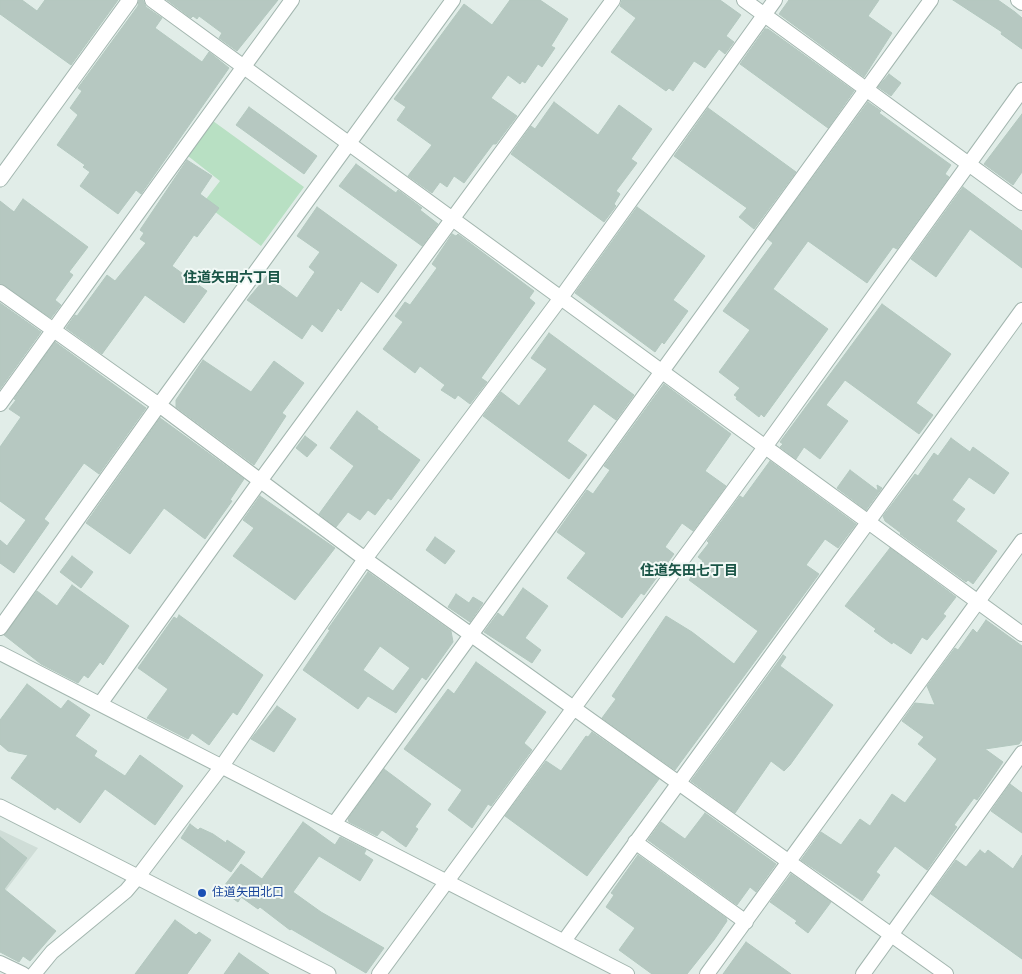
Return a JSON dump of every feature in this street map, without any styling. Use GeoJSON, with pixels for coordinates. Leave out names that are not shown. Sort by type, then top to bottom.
{"type":"FeatureCollection","features":[{"type":"Feature","properties":{"kind":"street"},"geometry":{"type":"LineString","coordinates":[[0,179],[130,0]]}},
{"type":"Feature","properties":{"kind":"street"},"geometry":{"type":"LineString","coordinates":[[152,0],[1022,634]]}},
{"type":"Feature","properties":{"kind":"street"},"geometry":{"type":"LineString","coordinates":[[0,404],[292,0]]}},
{"type":"Feature","properties":{"kind":"street"},"geometry":{"type":"LineString","coordinates":[[0,628],[159,404],[453,0]]}},
{"type":"Feature","properties":{"kind":"street"},"geometry":{"type":"LineString","coordinates":[[100,704],[260,481],[613,0]]}},
{"type":"Feature","properties":{"kind":"street"},"geometry":{"type":"LineString","coordinates":[[744,0],[1022,203]]}},
{"type":"Feature","properties":{"kind":"street"},"geometry":{"type":"LineString","coordinates":[[34,974],[52,952],[126,891],[137,878],[222,766],[365,559],[560,299],[775,0]]}},
{"type":"Feature","properties":{"kind":"street"},"geometry":{"type":"LineString","coordinates":[[334,824],[931,0]]}},
{"type":"Feature","properties":{"kind":"street"},"geometry":{"type":"LineString","coordinates":[[1018,0],[1022,3]]}},
{"type":"Feature","properties":{"kind":"street"},"geometry":{"type":"LineString","coordinates":[[379,974],[765,447],[970,165],[1022,90]]}},
{"type":"Feature","properties":{"kind":"street"},"geometry":{"type":"LineString","coordinates":[[0,292],[159,404],[365,559],[946,974]]}},
{"type":"Feature","properties":{"kind":"street"},"geometry":{"type":"LineString","coordinates":[[564,941],[678,781],[1022,310]]}},
{"type":"Feature","properties":{"kind":"street"},"geometry":{"type":"LineString","coordinates":[[707,974],[1022,541]]}},
{"type":"Feature","properties":{"kind":"street"},"geometry":{"type":"LineString","coordinates":[[0,653],[222,766],[445,883],[627,974]]}},
{"type":"Feature","properties":{"kind":"street"},"geometry":{"type":"LineString","coordinates":[[863,974],[1022,753]]}},
{"type":"Feature","properties":{"kind":"street"},"geometry":{"type":"LineString","coordinates":[[0,808],[328,974]]}},
{"type":"Feature","properties":{"kind":"street"},"geometry":{"type":"LineString","coordinates":[[635,842],[746,922]]}},
{"type":"Feature","properties":{"kind":"street"},"geometry":{"type":"LineString","coordinates":[[0,962],[23,974]]}},
{"type":"Feature","properties":{"kind":"shaded area"},"geometry":{"type":"Polygon","coordinates":[[[0,830],[38,848],[0,898],[0,830]]]}},
{"type":"Feature","properties":{"kind":"green space"},"geometry":{"type":"Polygon","coordinates":[[[213,121],[304,187],[261,246],[203,203],[220,181],[188,156],[213,121]]]}},
{"type":"Feature","properties":{"kind":"building"},"geometry":{"type":"Polygon","coordinates":[[[0,0],[22,0],[37,11],[45,0],[118,0],[71,65],[0,14],[0,0]]]}},
{"type":"Feature","properties":{"kind":"building"},"geometry":{"type":"Polygon","coordinates":[[[139,0],[143,0],[146,7],[162,18],[155,28],[202,62],[209,52],[229,68],[141,194],[136,190],[118,214],[80,186],[90,172],[83,167],[85,165],[57,145],[78,115],[70,108],[82,91],[78,88],[138,6],[139,0]]]}},
{"type":"Feature","properties":{"kind":"building"},"geometry":{"type":"Polygon","coordinates":[[[167,0],[278,0],[237,51],[219,38],[222,33],[199,16],[197,19],[193,16],[191,18],[167,0]]]}},
{"type":"Feature","properties":{"kind":"building"},"geometry":{"type":"Polygon","coordinates":[[[510,0],[540,0],[568,19],[551,46],[555,48],[542,67],[538,64],[525,83],[522,81],[520,84],[508,75],[491,98],[517,116],[496,144],[493,144],[464,183],[454,176],[447,187],[440,182],[432,193],[408,176],[432,145],[397,120],[406,107],[394,99],[464,4],[492,25],[510,0]]]}},
{"type":"Feature","properties":{"kind":"building"},"geometry":{"type":"Polygon","coordinates":[[[622,0],[720,0],[741,15],[726,36],[734,42],[725,54],[719,49],[705,68],[694,61],[673,91],[669,88],[666,91],[611,52],[636,18],[620,6],[622,0]]]}},
{"type":"Feature","properties":{"kind":"building"},"geometry":{"type":"Polygon","coordinates":[[[789,0],[879,0],[868,16],[892,33],[864,77],[779,14],[789,0]]]}},
{"type":"Feature","properties":{"kind":"building"},"geometry":{"type":"Polygon","coordinates":[[[953,0],[998,0],[1015,12],[1022,18],[1022,49],[1001,34],[1002,32],[953,0]]]}},
{"type":"Feature","properties":{"kind":"building"},"geometry":{"type":"Polygon","coordinates":[[[765,29],[768,29],[854,91],[828,128],[740,64],[765,29]]]}},
{"type":"Feature","properties":{"kind":"building"},"geometry":{"type":"Polygon","coordinates":[[[889,74],[901,83],[891,96],[878,87],[889,74]]]}},
{"type":"Feature","properties":{"kind":"building"},"geometry":{"type":"Polygon","coordinates":[[[554,102],[598,135],[619,105],[652,129],[631,159],[637,163],[616,191],[620,194],[614,204],[616,206],[604,222],[511,154],[531,126],[535,129],[554,102]]]}},
{"type":"Feature","properties":{"kind":"building"},"geometry":{"type":"Polygon","coordinates":[[[868,102],[881,111],[879,113],[951,165],[945,174],[949,177],[897,249],[893,247],[867,283],[808,241],[773,289],[828,329],[764,417],[761,414],[759,417],[736,399],[737,397],[734,395],[740,388],[719,372],[750,330],[723,311],[773,243],[768,239],[868,102]]]}},
{"type":"Feature","properties":{"kind":"building"},"geometry":{"type":"Polygon","coordinates":[[[249,107],[317,156],[304,174],[236,125],[249,107]]]}},
{"type":"Feature","properties":{"kind":"building"},"geometry":{"type":"Polygon","coordinates":[[[708,108],[796,172],[754,229],[739,217],[747,208],[674,156],[708,108]]]}},
{"type":"Feature","properties":{"kind":"building"},"geometry":{"type":"Polygon","coordinates":[[[1022,114],[1022,172],[1013,185],[984,164],[1022,114]]]}},
{"type":"Feature","properties":{"kind":"building"},"geometry":{"type":"Polygon","coordinates":[[[187,160],[212,176],[200,194],[219,208],[197,237],[194,235],[172,266],[207,291],[184,323],[145,295],[102,354],[66,328],[107,275],[115,281],[146,243],[140,239],[144,233],[140,230],[187,160]]]}},
{"type":"Feature","properties":{"kind":"building"},"geometry":{"type":"Polygon","coordinates":[[[356,164],[396,193],[398,190],[422,208],[420,210],[438,224],[422,246],[339,186],[356,164]]]}},
{"type":"Feature","properties":{"kind":"building"},"geometry":{"type":"Polygon","coordinates":[[[963,187],[1022,231],[1022,268],[970,229],[936,277],[911,259],[963,187]]]}},
{"type":"Feature","properties":{"kind":"building"},"geometry":{"type":"Polygon","coordinates":[[[23,199],[88,247],[69,272],[73,275],[55,300],[61,305],[51,318],[0,283],[0,201],[14,212],[23,199]]]}},
{"type":"Feature","properties":{"kind":"building"},"geometry":{"type":"Polygon","coordinates":[[[317,207],[397,265],[378,293],[361,281],[341,311],[338,308],[322,332],[312,324],[302,339],[247,300],[267,276],[297,298],[315,272],[309,267],[320,252],[297,236],[317,207]]]}},
{"type":"Feature","properties":{"kind":"building"},"geometry":{"type":"Polygon","coordinates":[[[637,207],[705,256],[673,300],[688,311],[664,344],[662,342],[655,352],[575,293],[637,207]]]}},
{"type":"Feature","properties":{"kind":"building"},"geometry":{"type":"Polygon","coordinates":[[[452,234],[456,236],[458,234],[534,291],[529,298],[535,303],[481,378],[487,382],[470,404],[458,395],[455,399],[441,390],[445,385],[420,366],[415,373],[383,349],[403,322],[395,316],[405,302],[410,305],[437,268],[432,264],[452,234]]]}},
{"type":"Feature","properties":{"kind":"building"},"geometry":{"type":"Polygon","coordinates":[[[0,303],[41,332],[0,389],[0,303]]]}},
{"type":"Feature","properties":{"kind":"building"},"geometry":{"type":"Polygon","coordinates":[[[882,304],[951,354],[916,403],[933,415],[919,434],[845,380],[826,405],[848,421],[820,459],[804,447],[796,459],[780,447],[783,444],[780,442],[882,304]]]}},
{"type":"Feature","properties":{"kind":"building"},"geometry":{"type":"Polygon","coordinates":[[[549,333],[634,395],[616,420],[594,404],[567,441],[587,455],[569,479],[483,416],[501,392],[519,406],[547,369],[531,358],[549,333]]]}},
{"type":"Feature","properties":{"kind":"building"},"geometry":{"type":"Polygon","coordinates":[[[55,342],[146,408],[99,474],[84,463],[44,519],[49,523],[14,573],[0,563],[0,540],[7,546],[26,520],[0,501],[0,447],[21,417],[9,409],[16,400],[14,399],[55,342]]]}},
{"type":"Feature","properties":{"kind":"building"},"geometry":{"type":"Polygon","coordinates":[[[203,360],[251,392],[274,361],[304,383],[282,413],[286,416],[254,465],[176,407],[176,400],[203,360]]]}},
{"type":"Feature","properties":{"kind":"building"},"geometry":{"type":"Polygon","coordinates":[[[664,384],[731,434],[705,471],[726,486],[693,531],[682,523],[665,547],[674,554],[644,595],[641,593],[622,618],[567,578],[586,553],[557,532],[587,490],[593,494],[610,470],[604,466],[664,384]]]}},
{"type":"Feature","properties":{"kind":"building"},"geometry":{"type":"Polygon","coordinates":[[[357,411],[378,427],[377,429],[420,460],[391,500],[388,498],[375,515],[368,510],[360,520],[348,512],[336,527],[319,514],[354,466],[330,448],[357,411]]]}},
{"type":"Feature","properties":{"kind":"building"},"geometry":{"type":"Polygon","coordinates":[[[160,418],[244,479],[230,500],[232,501],[205,539],[164,508],[130,554],[86,523],[160,418]]]}},
{"type":"Feature","properties":{"kind":"building"},"geometry":{"type":"Polygon","coordinates":[[[305,436],[317,445],[307,457],[296,448],[305,436]]]}},
{"type":"Feature","properties":{"kind":"building"},"geometry":{"type":"Polygon","coordinates":[[[951,438],[970,452],[973,447],[1009,473],[994,494],[969,477],[952,500],[965,509],[956,521],[997,551],[973,584],[968,580],[966,582],[900,534],[885,521],[883,516],[915,474],[918,476],[934,453],[938,456],[951,438]]]}},
{"type":"Feature","properties":{"kind":"building"},"geometry":{"type":"Polygon","coordinates":[[[770,461],[856,524],[838,548],[825,539],[806,565],[819,574],[675,770],[602,718],[616,699],[612,696],[666,616],[692,632],[734,664],[758,631],[689,580],[703,561],[698,557],[709,543],[707,541],[740,496],[743,498],[770,461]]]}},
{"type":"Feature","properties":{"kind":"building"},"geometry":{"type":"Polygon","coordinates":[[[850,470],[878,491],[877,485],[882,488],[866,510],[837,488],[850,470]]]}},
{"type":"Feature","properties":{"kind":"building"},"geometry":{"type":"Polygon","coordinates":[[[260,496],[335,548],[295,600],[233,556],[254,528],[243,520],[260,496]]]}},
{"type":"Feature","properties":{"kind":"building"},"geometry":{"type":"Polygon","coordinates":[[[435,537],[455,551],[445,564],[426,550],[435,537]]]}},
{"type":"Feature","properties":{"kind":"building"},"geometry":{"type":"Polygon","coordinates":[[[890,548],[956,597],[943,614],[946,616],[927,640],[922,637],[911,654],[893,642],[892,644],[874,631],[876,629],[845,606],[890,548]]]}},
{"type":"Feature","properties":{"kind":"building"},"geometry":{"type":"Polygon","coordinates":[[[72,556],[93,572],[81,588],[60,572],[72,556]]]}},
{"type":"Feature","properties":{"kind":"building"},"geometry":{"type":"Polygon","coordinates":[[[368,572],[451,631],[453,642],[426,680],[422,677],[396,713],[368,696],[358,709],[303,670],[330,630],[328,629],[368,572]],[[380,646],[363,670],[393,691],[410,668],[380,646]]]}},
{"type":"Feature","properties":{"kind":"building"},"geometry":{"type":"Polygon","coordinates":[[[72,585],[129,626],[103,665],[100,662],[88,678],[84,675],[78,683],[41,664],[4,635],[37,591],[57,606],[72,585]]]}},
{"type":"Feature","properties":{"kind":"building"},"geometry":{"type":"Polygon","coordinates":[[[523,588],[548,606],[525,638],[541,650],[532,663],[484,632],[498,613],[503,617],[523,588]]]}},
{"type":"Feature","properties":{"kind":"building"},"geometry":{"type":"Polygon","coordinates":[[[456,594],[469,603],[473,597],[483,603],[470,622],[448,607],[456,594]]]}},
{"type":"Feature","properties":{"kind":"building"},"geometry":{"type":"Polygon","coordinates":[[[179,615],[263,675],[237,715],[233,712],[209,745],[192,733],[188,739],[147,718],[168,689],[138,668],[174,617],[177,619],[179,615]]]}},
{"type":"Feature","properties":{"kind":"building"},"geometry":{"type":"Polygon","coordinates":[[[986,620],[1022,646],[1022,740],[1019,744],[985,749],[1003,762],[977,800],[974,798],[954,825],[957,827],[927,870],[895,846],[876,872],[880,875],[862,901],[801,860],[821,832],[841,845],[860,819],[870,826],[892,794],[905,803],[937,759],[918,744],[924,737],[902,721],[915,703],[935,705],[927,686],[955,648],[958,650],[973,629],[977,633],[986,620]]]}},
{"type":"Feature","properties":{"kind":"building"},"geometry":{"type":"Polygon","coordinates":[[[783,655],[786,657],[780,666],[833,705],[790,765],[784,771],[771,761],[735,813],[691,781],[783,655]]]}},
{"type":"Feature","properties":{"kind":"building"},"geometry":{"type":"Polygon","coordinates":[[[476,662],[546,712],[524,743],[532,750],[491,806],[488,804],[472,828],[448,810],[462,790],[404,749],[448,689],[454,694],[476,662]]]}},
{"type":"Feature","properties":{"kind":"building"},"geometry":{"type":"Polygon","coordinates":[[[27,684],[61,709],[68,700],[90,715],[75,736],[97,751],[94,756],[125,776],[140,755],[183,786],[155,825],[105,789],[80,823],[57,807],[55,810],[11,778],[28,755],[8,751],[0,744],[0,720],[27,684]]]}},
{"type":"Feature","properties":{"kind":"building"},"geometry":{"type":"Polygon","coordinates":[[[277,706],[296,719],[274,752],[251,739],[277,706]]]}},
{"type":"Feature","properties":{"kind":"building"},"geometry":{"type":"Polygon","coordinates":[[[592,732],[659,779],[587,876],[505,816],[546,761],[561,771],[586,736],[588,737],[592,732]]]}},
{"type":"Feature","properties":{"kind":"building"},"geometry":{"type":"Polygon","coordinates":[[[384,769],[431,804],[415,827],[418,829],[406,847],[382,830],[377,836],[349,822],[348,819],[384,769]]]}},
{"type":"Feature","properties":{"kind":"building"},"geometry":{"type":"Polygon","coordinates":[[[1010,784],[1022,793],[1022,833],[991,811],[1010,784]]]}},
{"type":"Feature","properties":{"kind":"building"},"geometry":{"type":"Polygon","coordinates":[[[705,813],[776,864],[756,892],[750,887],[737,905],[648,840],[661,822],[685,839],[705,813]]]}},
{"type":"Feature","properties":{"kind":"building"},"geometry":{"type":"Polygon","coordinates":[[[303,822],[335,845],[340,837],[366,850],[364,854],[373,860],[360,881],[319,856],[293,892],[321,912],[384,948],[366,973],[290,930],[260,907],[258,909],[241,897],[238,902],[221,890],[241,864],[262,879],[303,822]]]}},
{"type":"Feature","properties":{"kind":"building"},"geometry":{"type":"Polygon","coordinates":[[[190,824],[198,830],[200,828],[213,834],[226,843],[227,840],[245,852],[231,872],[181,838],[190,824]]]}},
{"type":"Feature","properties":{"kind":"building"},"geometry":{"type":"Polygon","coordinates":[[[0,837],[27,858],[4,889],[56,931],[30,961],[23,956],[19,962],[0,952],[0,837]]]}},
{"type":"Feature","properties":{"kind":"building"},"geometry":{"type":"Polygon","coordinates":[[[980,850],[985,854],[988,850],[1013,869],[1022,855],[1022,959],[931,894],[956,860],[966,867],[980,850]]]}},
{"type":"Feature","properties":{"kind":"building"},"geometry":{"type":"Polygon","coordinates":[[[638,855],[726,918],[727,921],[714,940],[687,974],[652,974],[619,950],[635,928],[606,907],[614,895],[611,893],[638,855]]]}},
{"type":"Feature","properties":{"kind":"building"},"geometry":{"type":"Polygon","coordinates":[[[791,874],[831,902],[808,933],[795,923],[797,921],[770,902],[791,874]]]}},
{"type":"Feature","properties":{"kind":"building"},"geometry":{"type":"Polygon","coordinates":[[[175,920],[196,935],[199,932],[211,940],[187,974],[135,974],[175,920]]]}},
{"type":"Feature","properties":{"kind":"building"},"geometry":{"type":"Polygon","coordinates":[[[746,942],[791,974],[723,974],[746,942]]]}},
{"type":"Feature","properties":{"kind":"building"},"geometry":{"type":"Polygon","coordinates":[[[239,953],[269,974],[224,974],[239,953]]]}},
{"type":"Feature","properties":{"kind":"place","name":"住道矢田北口"},"geometry":{"type":"Point","coordinates":[202,893]}},
{"type":"Feature","properties":{"kind":"district","name":"住道矢田六丁目"},"geometry":{"type":"Point","coordinates":[232,278]}},
{"type":"Feature","properties":{"kind":"district","name":"住道矢田七丁目"},"geometry":{"type":"Point","coordinates":[689,571]}}]}
